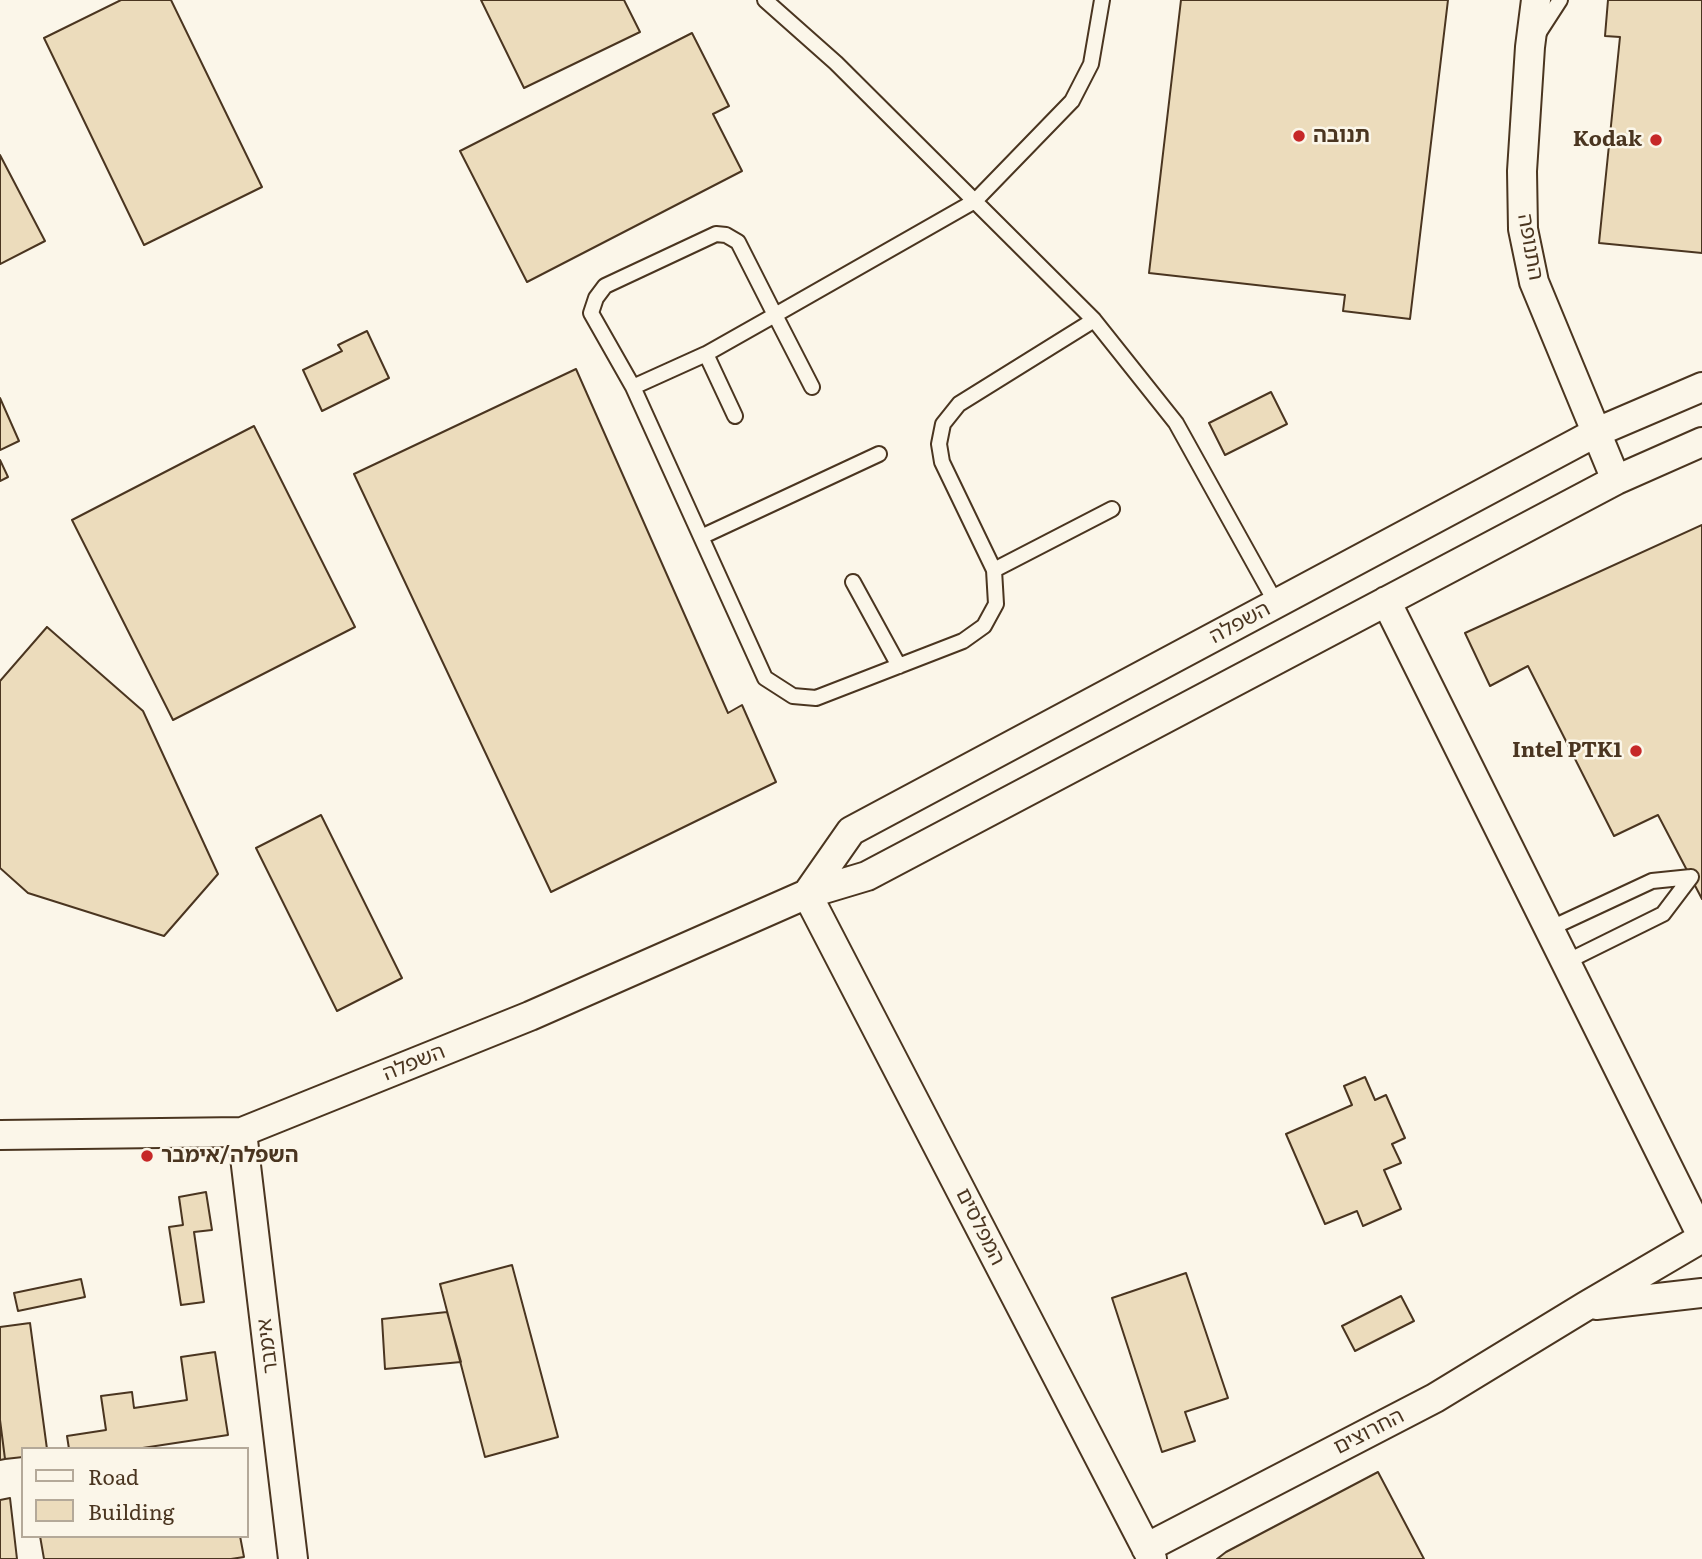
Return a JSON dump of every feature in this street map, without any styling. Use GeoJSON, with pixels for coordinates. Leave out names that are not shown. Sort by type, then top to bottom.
{"type":"FeatureCollection","features":[{"type":"Feature","properties":{"kind":"street","name":"התנופה"},"geometry":{"type":"LineString","coordinates":[[1536,0],[1530,47],[1522,171],[1523,229],[1534,282],[1616,480]]}},
{"type":"Feature","properties":{"kind":"street","name":"השפלה"},"geometry":{"type":"LineString","coordinates":[[807,894],[850,831],[1597,432],[1702,387]]}},
{"type":"Feature","properties":{"kind":"street","name":"השפלה"},"geometry":{"type":"LineString","coordinates":[[0,1135],[242,1132],[530,1016],[807,894],[867,876],[1616,480],[1702,442]]}},
{"type":"Feature","properties":{"kind":"street"},"geometry":{"type":"LineString","coordinates":[[1386,601],[1702,1237]]}},
{"type":"Feature","properties":{"kind":"street","name":"המפלסים"},"geometry":{"type":"LineString","coordinates":[[807,894],[1149,1553]]}},
{"type":"Feature","properties":{"kind":"street","name":"אימבר"},"geometry":{"type":"LineString","coordinates":[[242,1132],[293,1559]]}},
{"type":"Feature","properties":{"kind":"street","name":"החרוצים"},"geometry":{"type":"LineString","coordinates":[[1149,1553],[1435,1398],[1702,1237]]}},
{"type":"Feature","properties":{"kind":"street","name":"החרוצים"},"geometry":{"type":"LineString","coordinates":[[1586,1306],[1702,1293]]}},
{"type":"Feature","properties":{"kind":"lane"},"geometry":{"type":"LineString","coordinates":[[765,0],[836,63],[1094,320],[1176,423],[1276,603]]}},
{"type":"Feature","properties":{"kind":"lane"},"geometry":{"type":"LineString","coordinates":[[633,387],[706,354],[975,201],[1073,101],[1091,64],[1102,0]]}},
{"type":"Feature","properties":{"kind":"lane"},"geometry":{"type":"LineString","coordinates":[[1530,47],[1560,0]]}},
{"type":"Feature","properties":{"kind":"lane"},"geometry":{"type":"LineString","coordinates":[[812,387],[738,242],[726,235],[716,234],[605,286],[596,298],[591,313],[633,387],[765,678],[793,696],[816,698],[962,641],[984,626],[996,604],[994,570],[942,462],[939,444],[943,424],[959,404],[1094,320]]}},
{"type":"Feature","properties":{"kind":"lane"},"geometry":{"type":"LineString","coordinates":[[706,354],[735,416]]}},
{"type":"Feature","properties":{"kind":"lane"},"geometry":{"type":"LineString","coordinates":[[701,537],[879,454]]}},
{"type":"Feature","properties":{"kind":"lane"},"geometry":{"type":"LineString","coordinates":[[994,570],[1112,509]]}},
{"type":"Feature","properties":{"kind":"lane"},"geometry":{"type":"LineString","coordinates":[[853,582],[899,666]]}},
{"type":"Feature","properties":{"kind":"lane"},"geometry":{"type":"LineString","coordinates":[[1549,929],[1653,881],[1691,877],[1663,914],[1566,962]]}},
{"type":"Feature","properties":{"kind":"building"},"geometry":{"type":"Polygon","coordinates":[[[121,0],[171,0],[262,187],[144,245],[44,38],[121,0]]]}},
{"type":"Feature","properties":{"kind":"building"},"geometry":{"type":"Polygon","coordinates":[[[481,0],[624,0],[640,32],[524,88],[481,0]]]}},
{"type":"Feature","properties":{"kind":"building","name":"תנובה"},"geometry":{"type":"Polygon","coordinates":[[[1181,0],[1448,0],[1410,319],[1343,311],[1345,295],[1149,273],[1181,0]]]}},
{"type":"Feature","properties":{"kind":"building","name":"Kodak"},"geometry":{"type":"Polygon","coordinates":[[[1608,0],[1702,0],[1702,253],[1599,243],[1620,37],[1605,36],[1608,0]]]}},
{"type":"Feature","properties":{"kind":"building"},"geometry":{"type":"Polygon","coordinates":[[[692,33],[729,106],[713,114],[742,171],[527,282],[460,151],[692,33]]]}},
{"type":"Feature","properties":{"kind":"building"},"geometry":{"type":"Polygon","coordinates":[[[0,155],[45,241],[0,264],[0,155]]]}},
{"type":"Feature","properties":{"kind":"building"},"geometry":{"type":"Polygon","coordinates":[[[367,331],[389,378],[322,411],[303,370],[342,351],[338,345],[367,331]]]}},
{"type":"Feature","properties":{"kind":"building"},"geometry":{"type":"Polygon","coordinates":[[[576,369],[728,713],[742,705],[776,782],[551,892],[354,474],[576,369]]]}},
{"type":"Feature","properties":{"kind":"building"},"geometry":{"type":"Polygon","coordinates":[[[1271,392],[1287,424],[1225,455],[1209,423],[1271,392]]]}},
{"type":"Feature","properties":{"kind":"building"},"geometry":{"type":"Polygon","coordinates":[[[0,398],[19,441],[0,450],[0,398]]]}},
{"type":"Feature","properties":{"kind":"building"},"geometry":{"type":"Polygon","coordinates":[[[254,426],[355,627],[173,720],[72,520],[254,426]]]}},
{"type":"Feature","properties":{"kind":"building"},"geometry":{"type":"Polygon","coordinates":[[[0,460],[8,477],[0,481],[0,460]]]}},
{"type":"Feature","properties":{"kind":"building","name":"Intel PTK1"},"geometry":{"type":"Polygon","coordinates":[[[1702,525],[1702,899],[1658,815],[1614,836],[1528,666],[1490,686],[1465,633],[1702,525]]]}},
{"type":"Feature","properties":{"kind":"building"},"geometry":{"type":"Polygon","coordinates":[[[47,627],[143,711],[218,874],[164,936],[28,893],[0,868],[0,681],[47,627]]]}},
{"type":"Feature","properties":{"kind":"building"},"geometry":{"type":"Polygon","coordinates":[[[321,815],[402,978],[337,1011],[256,848],[321,815]]]}},
{"type":"Feature","properties":{"kind":"building"},"geometry":{"type":"Polygon","coordinates":[[[1365,1077],[1375,1100],[1386,1095],[1405,1138],[1392,1144],[1401,1163],[1384,1170],[1401,1209],[1363,1226],[1357,1211],[1325,1224],[1286,1134],[1352,1105],[1344,1086],[1365,1077]]]}},
{"type":"Feature","properties":{"kind":"building"},"geometry":{"type":"Polygon","coordinates":[[[206,1192],[212,1230],[194,1232],[204,1302],[181,1305],[169,1227],[183,1225],[179,1197],[206,1192]]]}},
{"type":"Feature","properties":{"kind":"building"},"geometry":{"type":"Polygon","coordinates":[[[512,1265],[558,1437],[485,1457],[440,1284],[512,1265]]]}},
{"type":"Feature","properties":{"kind":"building"},"geometry":{"type":"Polygon","coordinates":[[[1186,1273],[1228,1398],[1185,1412],[1195,1441],[1162,1452],[1112,1298],[1186,1273]]]}},
{"type":"Feature","properties":{"kind":"building"},"geometry":{"type":"Polygon","coordinates":[[[81,1279],[85,1297],[18,1311],[14,1293],[81,1279]]]}},
{"type":"Feature","properties":{"kind":"building"},"geometry":{"type":"Polygon","coordinates":[[[1401,1296],[1414,1321],[1355,1351],[1342,1326],[1401,1296]]]}},
{"type":"Feature","properties":{"kind":"building"},"geometry":{"type":"Polygon","coordinates":[[[447,1312],[461,1362],[385,1369],[382,1319],[447,1312]]]}},
{"type":"Feature","properties":{"kind":"building"},"geometry":{"type":"Polygon","coordinates":[[[30,1323],[47,1447],[21,1447],[21,1457],[5,1459],[0,1420],[0,1327],[30,1323]]]}},
{"type":"Feature","properties":{"kind":"building"},"geometry":{"type":"Polygon","coordinates":[[[215,1352],[228,1435],[149,1447],[69,1447],[67,1436],[106,1430],[101,1396],[132,1392],[134,1408],[187,1400],[181,1357],[215,1352]]]}},
{"type":"Feature","properties":{"kind":"building"},"geometry":{"type":"Polygon","coordinates":[[[0,1420],[5,1459],[0,1460],[0,1420]]]}},
{"type":"Feature","properties":{"kind":"building"},"geometry":{"type":"Polygon","coordinates":[[[1378,1472],[1424,1559],[1217,1559],[1226,1552],[1378,1472]]]}},
{"type":"Feature","properties":{"kind":"building"},"geometry":{"type":"Polygon","coordinates":[[[10,1498],[17,1559],[0,1559],[0,1500],[10,1498]]]}},
{"type":"Feature","properties":{"kind":"building"},"geometry":{"type":"Polygon","coordinates":[[[40,1538],[240,1538],[244,1557],[231,1559],[44,1559],[40,1538]]]}},
{"type":"Feature","properties":{"kind":"place","name":"תנובה"},"geometry":{"type":"Point","coordinates":[1299,136]}},
{"type":"Feature","properties":{"kind":"place","name":"Kodak"},"geometry":{"type":"Point","coordinates":[1656,140]}},
{"type":"Feature","properties":{"kind":"place","name":"Intel PTK1"},"geometry":{"type":"Point","coordinates":[1636,751]}},
{"type":"Feature","properties":{"kind":"place","name":"השפלה/אימבר"},"geometry":{"type":"Point","coordinates":[147,1156]}}]}
